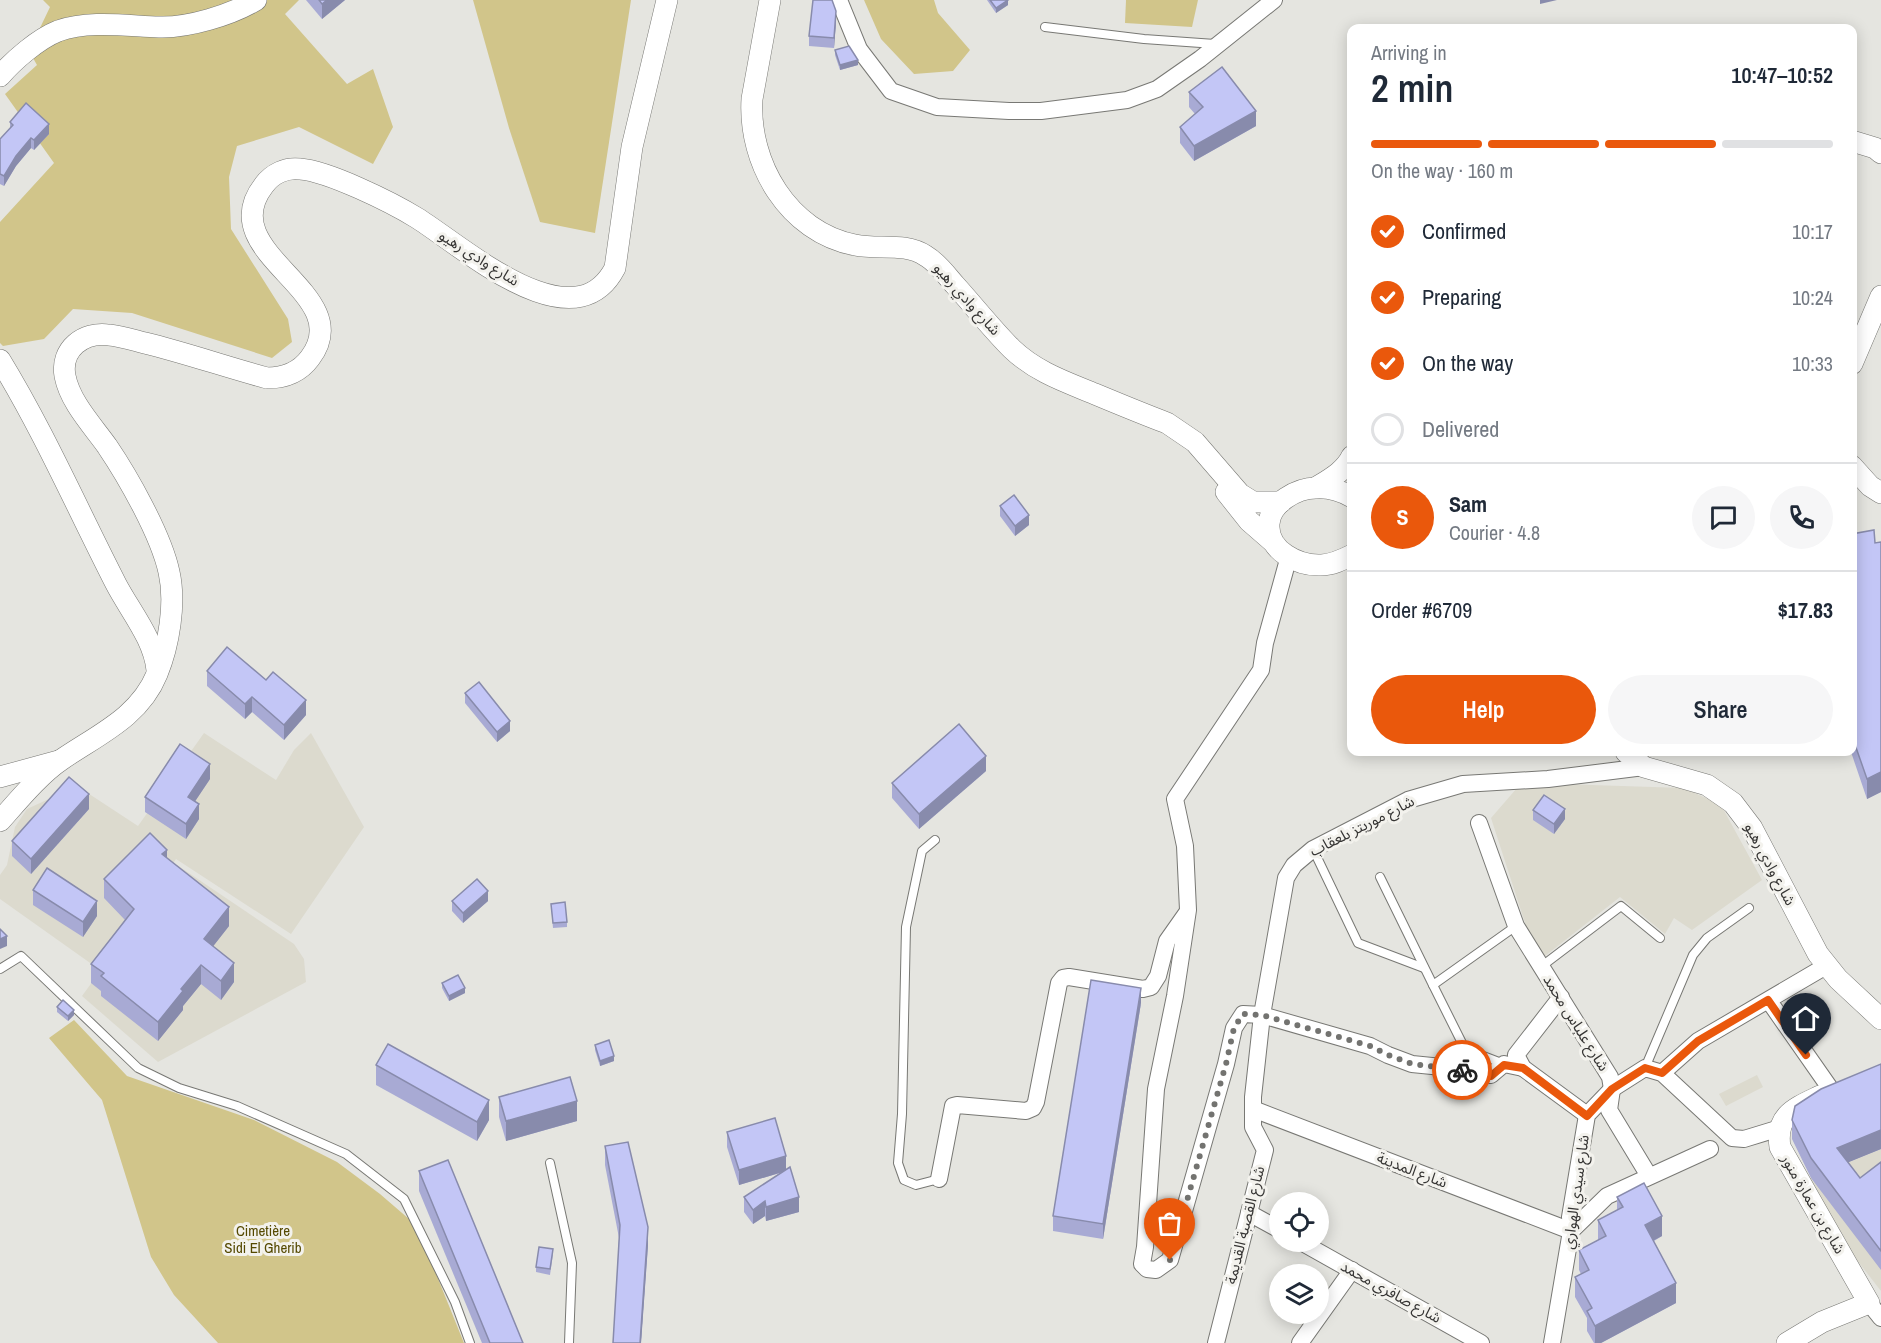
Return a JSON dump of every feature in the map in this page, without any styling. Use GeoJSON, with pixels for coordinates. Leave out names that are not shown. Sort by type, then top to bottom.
{"type":"FeatureCollection","features":[{"type":"Feature","properties":{"kind":"street"},"geometry":{"type":"LineString","coordinates":[[0,76],[21,56],[42,40],[59,31],[94,26],[170,26],[207,19],[256,0]]}},
{"type":"Feature","properties":{"kind":"street","name":"شارع وادي رهيو"},"geometry":{"type":"LineString","coordinates":[[157,674],[170,619],[172,593],[169,572],[159,543],[119,464],[68,387],[64,374],[66,359],[71,347],[87,338],[108,334],[169,349],[267,378],[281,378],[305,364],[313,354],[320,328],[316,314],[299,286],[270,257],[259,242],[253,224],[256,196],[275,174],[288,169],[301,169],[325,176],[386,201],[423,222],[498,273],[536,291],[578,297],[599,289],[609,279],[615,268],[632,147],[667,0]]}},
{"type":"Feature","properties":{"kind":"street","name":"شارع وادي رهيو"},"geometry":{"type":"LineString","coordinates":[[770,0],[751,115],[761,163],[777,192],[787,204],[812,226],[841,241],[856,245],[909,249],[925,255],[939,266],[1003,340],[1024,359],[1048,375],[1167,423],[1188,436],[1234,489],[1246,499],[1253,502],[1281,502]]}},
{"type":"Feature","properties":{"kind":"street"},"geometry":{"type":"LineString","coordinates":[[839,0],[859,49],[891,91],[937,107],[1009,111],[1041,111],[1127,100],[1157,89],[1219,44],[1271,2]]}},
{"type":"Feature","properties":{"kind":"street"},"geometry":{"type":"LineString","coordinates":[[1857,143],[1875,148],[1881,153]]}},
{"type":"Feature","properties":{"kind":"street"},"geometry":{"type":"LineString","coordinates":[[1857,352],[1881,296]]}},
{"type":"Feature","properties":{"kind":"street"},"geometry":{"type":"LineString","coordinates":[[0,360],[152,649],[157,674],[146,695],[126,716],[106,732],[59,761],[0,821]]}},
{"type":"Feature","properties":{"kind":"street","name":"شارع وادي رهيو"},"geometry":{"type":"LineString","coordinates":[[1141,413],[1186,444],[1249,521],[1288,556]]}},
{"type":"Feature","properties":{"kind":"street"},"geometry":{"type":"LineString","coordinates":[[1317,488],[1347,465]]}},
{"type":"Feature","properties":{"kind":"street"},"geometry":{"type":"LineString","coordinates":[[1857,472],[1870,486],[1881,493]]}},
{"type":"Feature","properties":{"kind":"street"},"geometry":{"type":"LineString","coordinates":[[1272,541],[1269,524],[1275,508],[1281,502],[1301,491],[1317,488],[1333,489],[1347,495]]}},
{"type":"Feature","properties":{"kind":"street"},"geometry":{"type":"LineString","coordinates":[[1347,557],[1332,564],[1321,565],[1310,564],[1288,556],[1265,643],[1261,670],[1175,799],[1185,846],[1188,910],[1175,996],[1156,1089],[1142,1264],[1147,1269],[1156,1270],[1170,1260],[1226,1064],[1234,1028],[1243,1014],[1262,1015],[1370,1046],[1412,1064],[1491,1076],[1504,1065],[1523,1068]]}},
{"type":"Feature","properties":{"kind":"street","name":"شارع وادي رهيو"},"geometry":{"type":"LineString","coordinates":[[1631,756],[1644,767],[1707,785],[1733,803],[1752,828],[1810,942],[1826,966],[1881,1019]]}},
{"type":"Feature","properties":{"kind":"street"},"geometry":{"type":"LineString","coordinates":[[0,777],[59,761]]}},
{"type":"Feature","properties":{"kind":"street","name":"شارع موريتز بلعقاب"},"geometry":{"type":"LineString","coordinates":[[1253,1109],[1262,1015],[1286,878],[1294,865],[1313,849],[1408,800],[1463,784],[1548,779],[1644,767]]}},
{"type":"Feature","properties":{"kind":"street","name":"شارع علباس محمد"},"geometry":{"type":"LineString","coordinates":[[1479,823],[1516,926],[1610,1077],[1612,1089],[1609,1110],[1649,1176]]}},
{"type":"Feature","properties":{"kind":"street"},"geometry":{"type":"LineString","coordinates":[[939,1179],[953,1106],[1026,1111],[1036,1102],[1059,983],[1063,978],[1069,977],[1143,989],[1151,987],[1158,976],[1167,941],[1188,910]]}},
{"type":"Feature","properties":{"kind":"street"},"geometry":{"type":"LineString","coordinates":[[1662,1073],[1698,1041],[1826,966]]}},
{"type":"Feature","properties":{"kind":"street"},"geometry":{"type":"LineString","coordinates":[[1561,997],[1516,1055],[1523,1068],[1587,1116]]}},
{"type":"Feature","properties":{"kind":"street"},"geometry":{"type":"LineString","coordinates":[[1768,1000],[1832,1091]]}},
{"type":"Feature","properties":{"kind":"street"},"geometry":{"type":"LineString","coordinates":[[1645,1068],[1662,1073],[1732,1138],[1744,1139],[1780,1128],[1790,1112],[1851,1082]]}},
{"type":"Feature","properties":{"kind":"street","name":"شارع سيدي الهواري"},"geometry":{"type":"LineString","coordinates":[[1552,1343],[1587,1116],[1612,1089],[1645,1068]]}},
{"type":"Feature","properties":{"kind":"street","name":"شارع القصبة القديمة"},"geometry":{"type":"LineString","coordinates":[[1216,1343],[1265,1150],[1253,1127],[1253,1109]]}},
{"type":"Feature","properties":{"kind":"street","name":"شارع المدينة"},"geometry":{"type":"LineString","coordinates":[[1253,1109],[1571,1231]]}},
{"type":"Feature","properties":{"kind":"street","name":"شارع بن عمارة منور"},"geometry":{"type":"LineString","coordinates":[[1780,1128],[1779,1138],[1784,1155],[1875,1310]]}},
{"type":"Feature","properties":{"kind":"street"},"geometry":{"type":"LineString","coordinates":[[1571,1231],[1607,1196],[1710,1149]]}},
{"type":"Feature","properties":{"kind":"street"},"geometry":{"type":"LineString","coordinates":[[1249,1213],[1269,1224]]}},
{"type":"Feature","properties":{"kind":"street","name":"شارع صافري محمد"},"geometry":{"type":"LineString","coordinates":[[1319,1252],[1481,1343]]}},
{"type":"Feature","properties":{"kind":"street"},"geometry":{"type":"LineString","coordinates":[[1300,1343],[1352,1270]]}},
{"type":"Feature","properties":{"kind":"street"},"geometry":{"type":"LineString","coordinates":[[1787,1343],[1822,1322],[1875,1310]]}},
{"type":"Feature","properties":{"kind":"lane"},"geometry":{"type":"LineString","coordinates":[[1045,27],[1144,39],[1219,44]]}},
{"type":"Feature","properties":{"kind":"lane"},"geometry":{"type":"LineString","coordinates":[[935,840],[922,851],[906,927],[902,1113],[898,1163],[904,1180],[916,1185],[939,1179]]}},
{"type":"Feature","properties":{"kind":"lane"},"geometry":{"type":"LineString","coordinates":[[1313,849],[1358,943],[1424,968]]}},
{"type":"Feature","properties":{"kind":"lane"},"geometry":{"type":"LineString","coordinates":[[1380,877],[1465,1049],[1504,1065]]}},
{"type":"Feature","properties":{"kind":"lane","name":"شارع علباس محمد"},"geometry":{"type":"LineString","coordinates":[[1542,966],[1621,906],[1660,938]]}},
{"type":"Feature","properties":{"kind":"lane"},"geometry":{"type":"LineString","coordinates":[[1645,1068],[1693,955],[1707,938],[1749,908]]}},
{"type":"Feature","properties":{"kind":"lane"},"geometry":{"type":"LineString","coordinates":[[1432,985],[1516,926]]}},
{"type":"Feature","properties":{"kind":"lane"},"geometry":{"type":"LineString","coordinates":[[0,969],[21,956],[138,1068],[179,1088],[237,1106],[346,1154],[405,1199],[455,1302],[470,1343]]}},
{"type":"Feature","properties":{"kind":"lane"},"geometry":{"type":"LineString","coordinates":[[550,1163],[572,1263],[569,1343]]}},
{"type":"Feature","properties":{"kind":"shaded area"},"geometry":{"type":"Polygon","coordinates":[[[204,733],[276,780],[294,750],[311,733],[364,827],[291,934],[176,859],[100,970],[0,899],[0,875],[7,865],[15,827],[27,809],[77,786],[138,826],[204,733]]]}},
{"type":"Feature","properties":{"kind":"shaded area"},"geometry":{"type":"Polygon","coordinates":[[[1560,784],[1684,788],[1721,805],[1762,880],[1692,930],[1674,918],[1665,934],[1620,897],[1545,956],[1527,929],[1491,818],[1517,788],[1560,784]]]}},
{"type":"Feature","properties":{"kind":"shaded area"},"geometry":{"type":"Polygon","coordinates":[[[177,865],[294,944],[304,959],[306,982],[158,1062],[82,996],[177,865]]]}},
{"type":"Feature","properties":{"kind":"shaded area"},"geometry":{"type":"Polygon","coordinates":[[[1757,1075],[1763,1087],[1726,1106],[1719,1094],[1757,1075]]]}},
{"type":"Feature","properties":{"kind":"shaded area"},"geometry":{"type":"Polygon","coordinates":[[[1881,1149],[1881,1291],[1835,1232],[1809,1179],[1881,1149]]]}},
{"type":"Feature","properties":{"kind":"green space"},"geometry":{"type":"Polygon","coordinates":[[[43,0],[299,0],[285,14],[347,84],[373,69],[393,127],[373,164],[299,127],[237,146],[229,177],[231,229],[288,319],[292,342],[272,358],[132,313],[73,309],[44,339],[3,346],[0,343],[0,222],[54,163],[5,94],[37,65],[29,51],[50,7],[43,0]]]}},
{"type":"Feature","properties":{"kind":"green space"},"geometry":{"type":"Polygon","coordinates":[[[473,0],[631,0],[595,233],[540,222],[509,128],[473,0]]]}},
{"type":"Feature","properties":{"kind":"green space"},"geometry":{"type":"Polygon","coordinates":[[[864,0],[934,0],[938,13],[970,50],[953,71],[914,74],[881,39],[864,0]]]}},
{"type":"Feature","properties":{"kind":"green space"},"geometry":{"type":"Polygon","coordinates":[[[1126,0],[1198,0],[1192,27],[1125,23],[1126,0]]]}},
{"type":"Feature","properties":{"kind":"green space","name":"Cimetière Sidi El Gherib"},"geometry":{"type":"Polygon","coordinates":[[[74,1020],[127,1076],[254,1120],[337,1162],[380,1194],[409,1219],[424,1244],[464,1343],[218,1343],[174,1295],[151,1257],[102,1100],[49,1038],[74,1020]]]}},
{"type":"Feature","properties":{"kind":"building"},"geometry":{"type":"Polygon","coordinates":[[[813,0],[832,0],[836,11],[834,38],[809,36],[813,0]]]}},
{"type":"Feature","properties":{"kind":"building"},"geometry":{"type":"Polygon","coordinates":[[[990,0],[1008,0],[996,8],[990,0]]]}},
{"type":"Feature","properties":{"kind":"building"},"geometry":{"type":"Polygon","coordinates":[[[849,46],[858,60],[840,65],[835,50],[849,46]]]}},
{"type":"Feature","properties":{"kind":"building"},"geometry":{"type":"Polygon","coordinates":[[[1222,67],[1256,111],[1194,146],[1180,127],[1203,107],[1189,92],[1222,67]]]}},
{"type":"Feature","properties":{"kind":"building"},"geometry":{"type":"Polygon","coordinates":[[[26,103],[49,124],[34,140],[31,138],[16,156],[4,176],[0,174],[0,139],[13,125],[10,122],[26,103]]]}},
{"type":"Feature","properties":{"kind":"building"},"geometry":{"type":"Polygon","coordinates":[[[1014,495],[1029,515],[1015,526],[1000,506],[1014,495]]]}},
{"type":"Feature","properties":{"kind":"building"},"geometry":{"type":"Polygon","coordinates":[[[1874,530],[1875,543],[1881,542],[1881,772],[1867,779],[1857,750],[1857,533],[1874,530]]]}},
{"type":"Feature","properties":{"kind":"building"},"geometry":{"type":"Polygon","coordinates":[[[227,647],[266,680],[273,672],[306,700],[284,725],[252,697],[245,704],[207,671],[227,647]]]}},
{"type":"Feature","properties":{"kind":"building"},"geometry":{"type":"Polygon","coordinates":[[[479,682],[510,721],[497,732],[465,693],[479,682]]]}},
{"type":"Feature","properties":{"kind":"building"},"geometry":{"type":"Polygon","coordinates":[[[959,724],[986,756],[919,814],[892,783],[959,724]]]}},
{"type":"Feature","properties":{"kind":"building"},"geometry":{"type":"Polygon","coordinates":[[[180,744],[210,764],[188,797],[199,804],[186,824],[145,797],[180,744]]]}},
{"type":"Feature","properties":{"kind":"building"},"geometry":{"type":"Polygon","coordinates":[[[69,777],[89,794],[31,859],[12,841],[69,777]]]}},
{"type":"Feature","properties":{"kind":"building"},"geometry":{"type":"Polygon","coordinates":[[[1544,795],[1565,809],[1554,824],[1533,810],[1544,795]]]}},
{"type":"Feature","properties":{"kind":"building"},"geometry":{"type":"Polygon","coordinates":[[[150,833],[167,850],[162,854],[229,907],[204,939],[234,963],[221,981],[201,965],[158,1022],[101,976],[104,973],[91,964],[134,909],[104,879],[150,833]]]}},
{"type":"Feature","properties":{"kind":"building"},"geometry":{"type":"Polygon","coordinates":[[[47,868],[97,901],[83,922],[33,890],[47,868]]]}},
{"type":"Feature","properties":{"kind":"building"},"geometry":{"type":"Polygon","coordinates":[[[477,879],[488,891],[463,913],[452,901],[477,879]]]}},
{"type":"Feature","properties":{"kind":"building"},"geometry":{"type":"Polygon","coordinates":[[[565,902],[567,922],[553,923],[551,904],[565,902]]]}},
{"type":"Feature","properties":{"kind":"building"},"geometry":{"type":"Polygon","coordinates":[[[0,929],[7,936],[0,939],[0,929]]]}},
{"type":"Feature","properties":{"kind":"building"},"geometry":{"type":"Polygon","coordinates":[[[458,975],[465,988],[449,996],[442,983],[458,975]]]}},
{"type":"Feature","properties":{"kind":"building"},"geometry":{"type":"Polygon","coordinates":[[[1091,980],[1141,988],[1103,1224],[1053,1216],[1091,980]]]}},
{"type":"Feature","properties":{"kind":"building"},"geometry":{"type":"Polygon","coordinates":[[[63,1000],[74,1010],[68,1016],[57,1007],[63,1000]]]}},
{"type":"Feature","properties":{"kind":"building"},"geometry":{"type":"Polygon","coordinates":[[[609,1040],[614,1056],[600,1061],[595,1045],[609,1040]]]}},
{"type":"Feature","properties":{"kind":"building"},"geometry":{"type":"Polygon","coordinates":[[[388,1044],[489,1100],[477,1122],[376,1065],[388,1044]]]}},
{"type":"Feature","properties":{"kind":"building"},"geometry":{"type":"Polygon","coordinates":[[[1881,1064],[1881,1130],[1837,1148],[1860,1178],[1881,1162],[1881,1251],[1811,1158],[1792,1120],[1795,1106],[1821,1089],[1881,1064]]]}},
{"type":"Feature","properties":{"kind":"building"},"geometry":{"type":"Polygon","coordinates":[[[570,1077],[577,1101],[506,1121],[499,1097],[570,1077]]]}},
{"type":"Feature","properties":{"kind":"building"},"geometry":{"type":"Polygon","coordinates":[[[775,1118],[786,1156],[739,1170],[727,1132],[775,1118]]]}},
{"type":"Feature","properties":{"kind":"building"},"geometry":{"type":"Polygon","coordinates":[[[628,1142],[648,1227],[640,1343],[613,1343],[620,1225],[605,1146],[628,1142]]]}},
{"type":"Feature","properties":{"kind":"building"},"geometry":{"type":"Polygon","coordinates":[[[448,1160],[523,1343],[490,1343],[419,1171],[448,1160]]]}},
{"type":"Feature","properties":{"kind":"building"},"geometry":{"type":"Polygon","coordinates":[[[790,1167],[799,1197],[766,1207],[765,1201],[753,1210],[744,1197],[790,1167]]]}},
{"type":"Feature","properties":{"kind":"building"},"geometry":{"type":"Polygon","coordinates":[[[1644,1183],[1662,1216],[1645,1225],[1676,1283],[1595,1326],[1587,1311],[1592,1308],[1575,1277],[1589,1270],[1579,1250],[1606,1236],[1598,1220],[1623,1207],[1617,1197],[1644,1183]]]}},
{"type":"Feature","properties":{"kind":"building"},"geometry":{"type":"Polygon","coordinates":[[[539,1247],[553,1249],[550,1269],[536,1267],[539,1247]]]}},
{"type":"Feature","properties":{"kind":"way so far"},"geometry":{"type":"LineString","coordinates":[[1170,1260],[1226,1064],[1234,1028],[1243,1014],[1262,1015],[1370,1046],[1412,1064],[1462,1070]]}},
{"type":"Feature","properties":{"kind":"route"},"geometry":{"type":"LineString","coordinates":[[1462,1070],[1491,1076],[1504,1065],[1523,1068],[1587,1116],[1612,1089],[1645,1068],[1662,1073],[1690,1046],[1768,1000],[1806,1055]]}}]}
